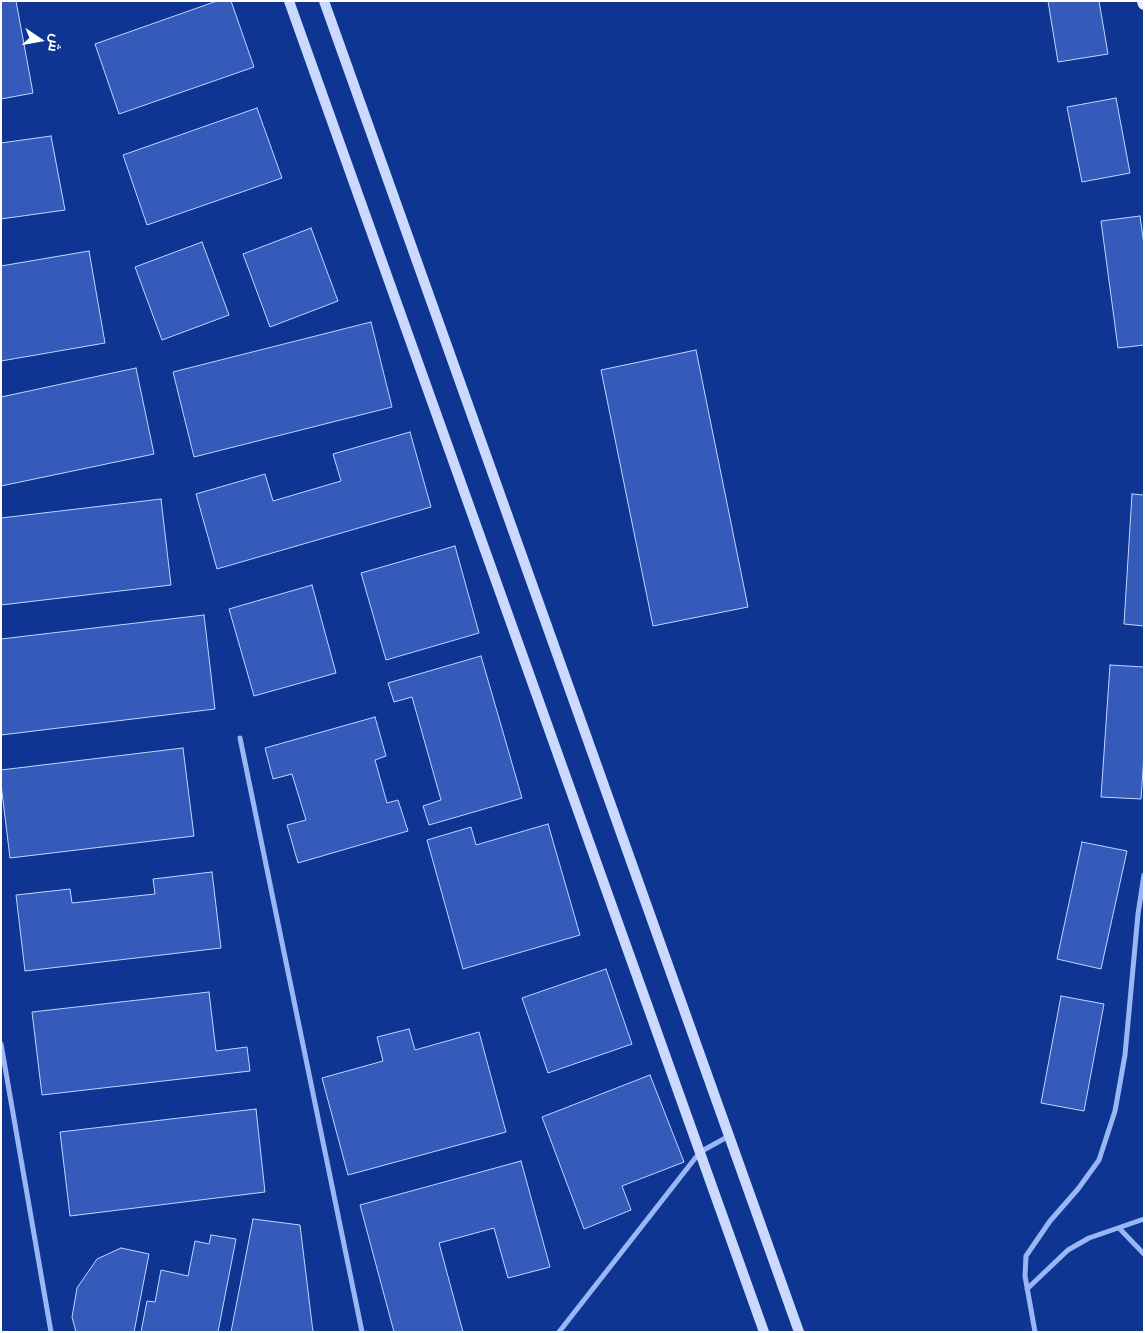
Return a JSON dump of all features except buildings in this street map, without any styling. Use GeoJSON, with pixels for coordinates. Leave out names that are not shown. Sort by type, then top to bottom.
{"type":"FeatureCollection","features":[{"type":"Feature","properties":{"kind":"street"},"geometry":{"type":"LineString","coordinates":[[288,1],[764,1332]]}},
{"type":"Feature","properties":{"kind":"street"},"geometry":{"type":"LineString","coordinates":[[324,1],[799,1332]]}},
{"type":"Feature","properties":{"kind":"street"},"geometry":{"type":"LineString","coordinates":[[240,738],[362,1332]]}},
{"type":"Feature","properties":{"kind":"street"},"geometry":{"type":"LineString","coordinates":[[1035,1332],[1025,1276],[1026,1256],[1050,1221],[1078,1189],[1099,1160],[1115,1111],[1125,1055],[1138,914],[1144,875]]}},
{"type":"Feature","properties":{"kind":"street"},"geometry":{"type":"LineString","coordinates":[[1,1044],[51,1332]]}},
{"type":"Feature","properties":{"kind":"street"},"geometry":{"type":"LineString","coordinates":[[559,1332],[700,1152],[729,1136]]}},
{"type":"Feature","properties":{"kind":"street"},"geometry":{"type":"LineString","coordinates":[[1027,1289],[1068,1250],[1089,1238],[1144,1219]]}},
{"type":"Feature","properties":{"kind":"street"},"geometry":{"type":"LineString","coordinates":[[1119,1228],[1144,1254]]}}]}
